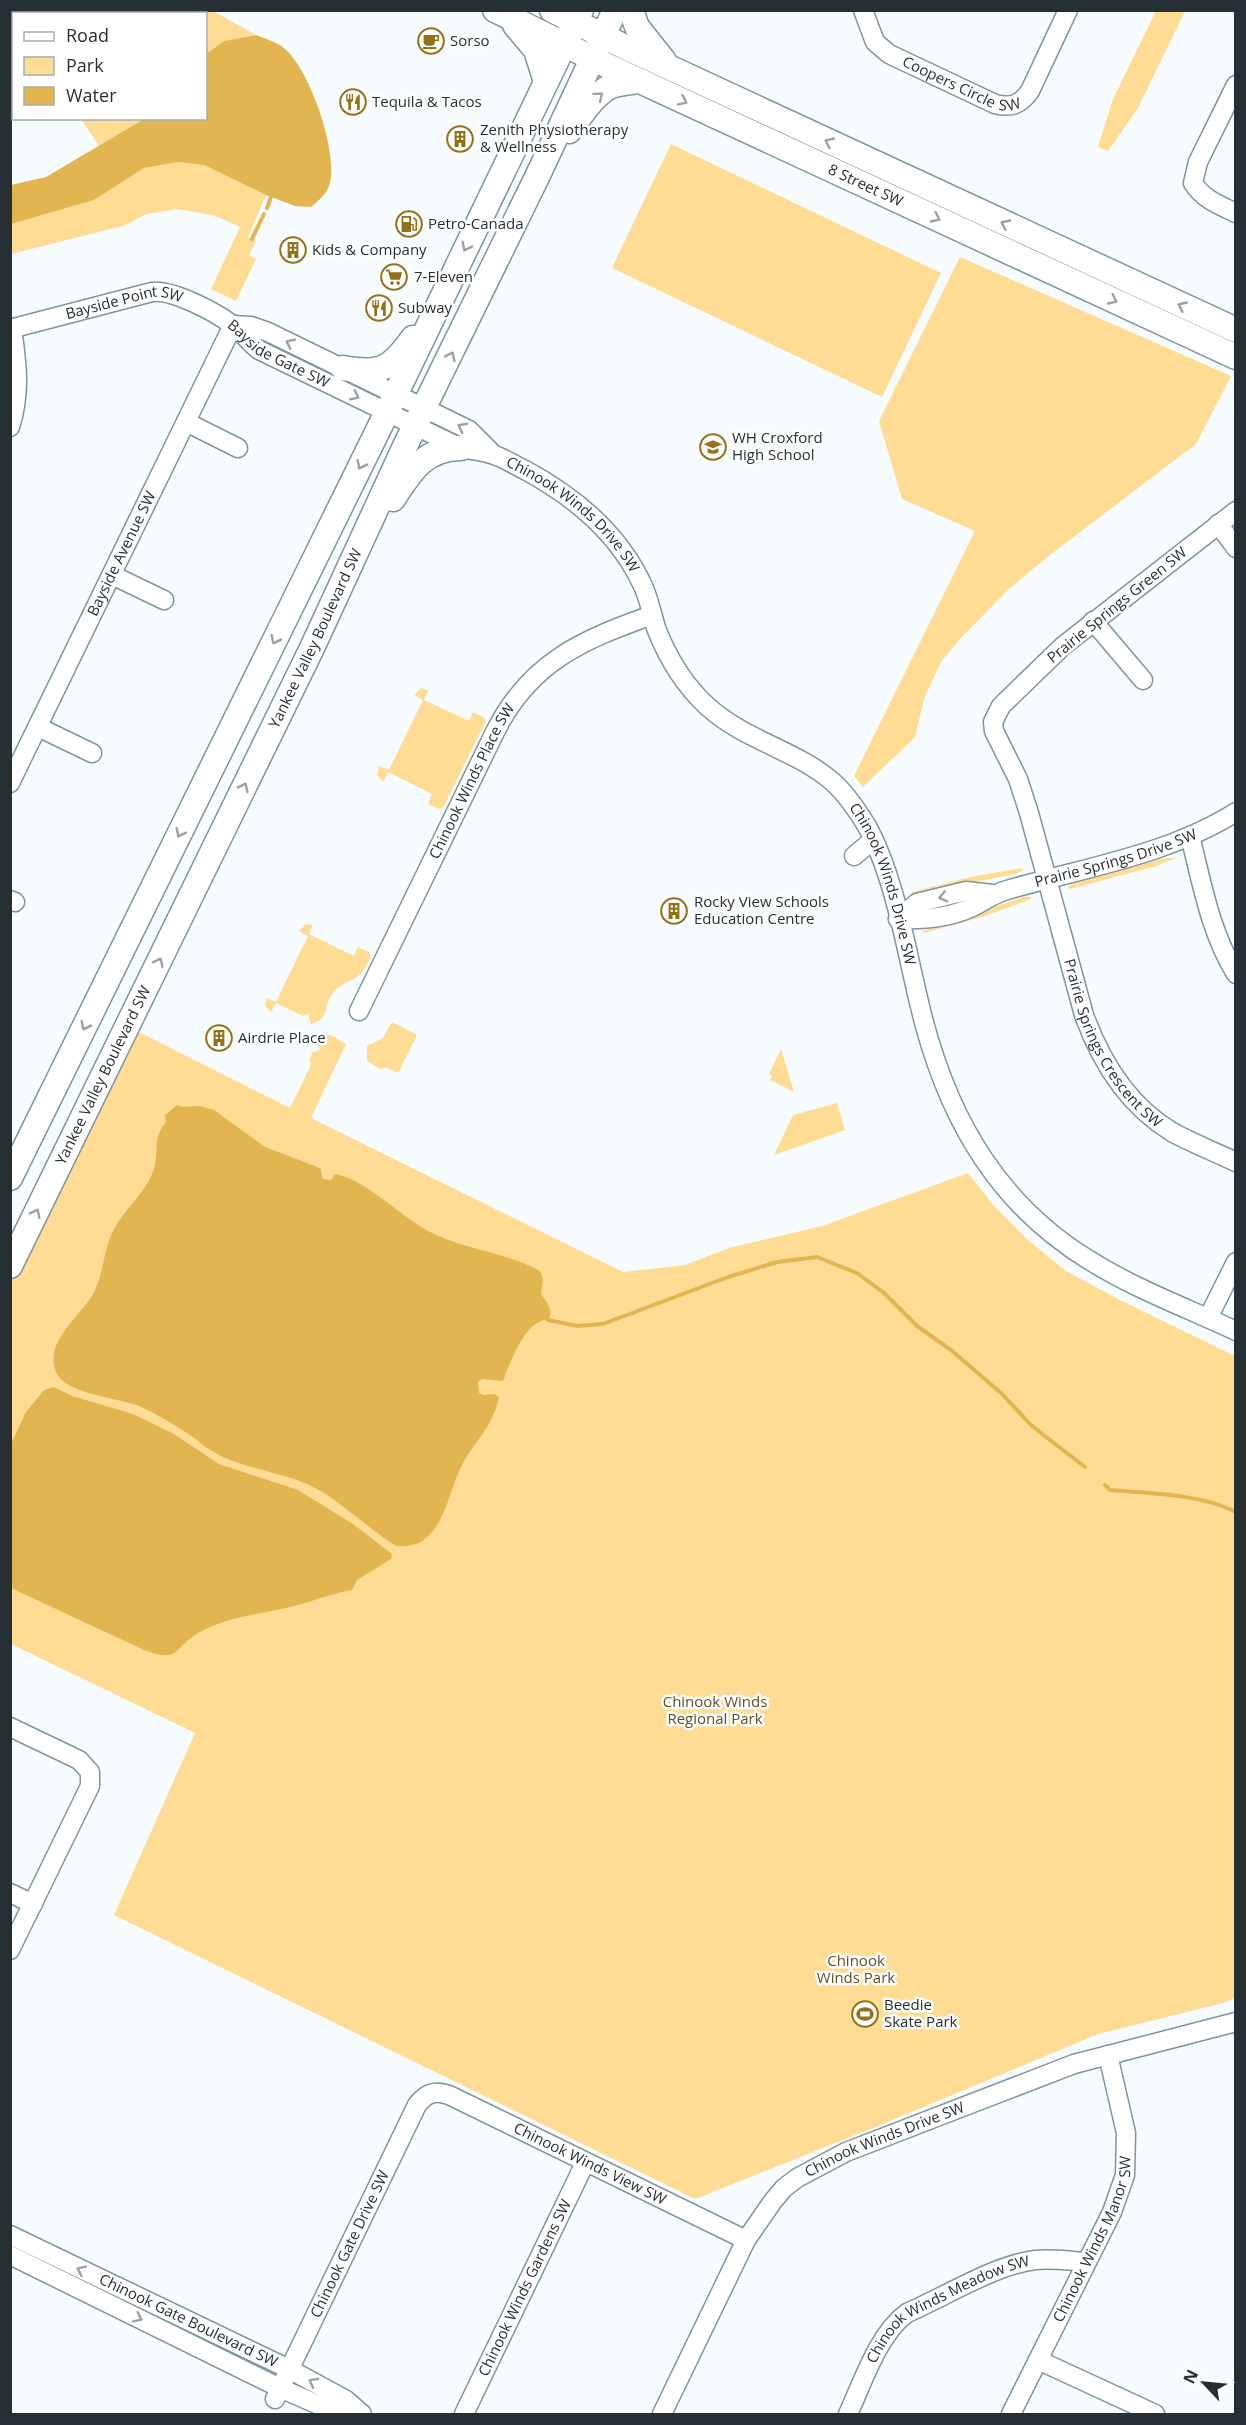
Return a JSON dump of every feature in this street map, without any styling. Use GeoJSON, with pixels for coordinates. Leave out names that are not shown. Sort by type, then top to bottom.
{"type":"FeatureCollection","features":[{"type":"Feature","properties":{"kind":"main road","name":"8 Street SW"},"geometry":{"type":"LineString","coordinates":[[552,10],[578,16],[603,36],[670,68],[1236,330]]}},
{"type":"Feature","properties":{"kind":"main road","name":"Yankee Valley Boulevard SW"},"geometry":{"type":"LineString","coordinates":[[10,1266],[352,565],[420,417],[538,175],[615,10]]}},
{"type":"Feature","properties":{"kind":"main road"},"geometry":{"type":"LineString","coordinates":[[631,10],[637,27],[670,68]]}},
{"type":"Feature","properties":{"kind":"main road","name":"8 Street SW"},"geometry":{"type":"LineString","coordinates":[[501,13],[639,81],[1236,357]]}},
{"type":"Feature","properties":{"kind":"main road"},"geometry":{"type":"LineString","coordinates":[[501,13],[526,36],[536,50],[546,82]]}},
{"type":"Feature","properties":{"kind":"main road"},"geometry":{"type":"LineString","coordinates":[[10,1178],[392,403],[578,16]]}},
{"type":"Feature","properties":{"kind":"main road"},"geometry":{"type":"LineString","coordinates":[[538,175],[590,104],[612,86],[639,81]]}},
{"type":"Feature","properties":{"kind":"main road"},"geometry":{"type":"LineString","coordinates":[[343,369],[372,372],[385,367],[407,348],[440,299]]}},
{"type":"Feature","properties":{"kind":"main road"},"geometry":{"type":"LineString","coordinates":[[352,565],[396,495],[420,462],[431,453],[445,448],[461,448]]}},
{"type":"Feature","properties":{"kind":"street","name":"Coopers Circle SW"},"geometry":{"type":"LineString","coordinates":[[863,10],[875,42],[889,54],[995,105],[1006,107],[1024,100],[1030,91],[1068,10]]}},
{"type":"Feature","properties":{"kind":"street"},"geometry":{"type":"LineString","coordinates":[[1236,85],[1198,162],[1193,183],[1199,193],[1210,201],[1236,213]]}},
{"type":"Feature","properties":{"kind":"street","name":"Bayside Point SW"},"geometry":{"type":"LineString","coordinates":[[11,328],[160,291],[172,294],[233,325]]}},
{"type":"Feature","properties":{"kind":"street","name":"Bayside Gate SW"},"geometry":{"type":"LineString","coordinates":[[233,325],[251,326],[343,369],[392,403]]}},
{"type":"Feature","properties":{"kind":"street","name":"Bayside Gate SW"},"geometry":{"type":"LineString","coordinates":[[233,325],[259,350],[392,403]]}},
{"type":"Feature","properties":{"kind":"street","name":"Bayside Avenue SW"},"geometry":{"type":"LineString","coordinates":[[11,780],[233,325]]}},
{"type":"Feature","properties":{"kind":"street"},"geometry":{"type":"LineString","coordinates":[[10,427],[18,396],[19,377],[11,328]]}},
{"type":"Feature","properties":{"kind":"street","name":"Chinook Winds Drive SW"},"geometry":{"type":"LineString","coordinates":[[392,403],[420,417],[461,448],[493,454],[553,485],[574,500],[615,540],[632,564],[644,588],[652,615],[671,659],[685,682],[705,704],[729,724],[751,738],[806,763],[834,783],[850,802],[873,840],[884,866],[925,1028],[955,1113],[989,1168],[1035,1219],[1081,1255],[1125,1279],[1236,1331]]}},
{"type":"Feature","properties":{"kind":"street","name":"Chinook Winds Drive SW"},"geometry":{"type":"LineString","coordinates":[[420,417],[469,430],[493,454]]}},
{"type":"Feature","properties":{"kind":"street"},"geometry":{"type":"LineString","coordinates":[[186,422],[238,448]]}},
{"type":"Feature","properties":{"kind":"street","name":"Prairie Springs Green SW"},"geometry":{"type":"LineString","coordinates":[[1047,878],[1018,778],[994,731],[993,722],[1001,706],[1063,646],[1093,621],[1236,511]]}},
{"type":"Feature","properties":{"kind":"street"},"geometry":{"type":"LineString","coordinates":[[1218,524],[1236,548]]}},
{"type":"Feature","properties":{"kind":"street"},"geometry":{"type":"LineString","coordinates":[[112,575],[164,600]]}},
{"type":"Feature","properties":{"kind":"street","name":"Chinook Winds Place SW"},"geometry":{"type":"LineString","coordinates":[[358,1011],[495,732],[512,702],[535,676],[566,651],[652,615]]}},
{"type":"Feature","properties":{"kind":"street"},"geometry":{"type":"LineString","coordinates":[[1093,621],[1143,680]]}},
{"type":"Feature","properties":{"kind":"street"},"geometry":{"type":"LineString","coordinates":[[38,727],[92,753]]}},
{"type":"Feature","properties":{"kind":"street","name":"Prairie Springs Drive SW"},"geometry":{"type":"LineString","coordinates":[[898,919],[917,903],[966,891],[992,894],[1140,853],[1190,836],[1236,812]]}},
{"type":"Feature","properties":{"kind":"street"},"geometry":{"type":"LineString","coordinates":[[1190,836],[1214,931],[1224,955],[1236,974]]}},
{"type":"Feature","properties":{"kind":"street"},"geometry":{"type":"LineString","coordinates":[[854,856],[873,840]]}},
{"type":"Feature","properties":{"kind":"street","name":"Prairie Springs Crescent SW"},"geometry":{"type":"LineString","coordinates":[[1047,878],[1084,1015],[1094,1042],[1109,1070],[1150,1116],[1172,1132],[1236,1162]]}},
{"type":"Feature","properties":{"kind":"street"},"geometry":{"type":"LineString","coordinates":[[1208,1318],[1236,1262]]}},
{"type":"Feature","properties":{"kind":"street"},"geometry":{"type":"LineString","coordinates":[[10,1728],[79,1760],[90,1772],[90,1786],[10,1950]]}},
{"type":"Feature","properties":{"kind":"street"},"geometry":{"type":"LineString","coordinates":[[10,1893],[33,1904]]}},
{"type":"Feature","properties":{"kind":"street","name":"Chinook Winds Drive SW"},"geometry":{"type":"LineString","coordinates":[[662,2415],[746,2240],[760,2217],[784,2188],[818,2166],[846,2152],[1074,2064],[1236,2022]]}},
{"type":"Feature","properties":{"kind":"street","name":"Chinook Winds Manor SW"},"geometry":{"type":"LineString","coordinates":[[1011,2415],[1112,2212],[1125,2175],[1126,2133],[1108,2055]]}},
{"type":"Feature","properties":{"kind":"street","name":"Chinook Winds View SW"},"geometry":{"type":"LineString","coordinates":[[432,2092],[449,2095],[746,2240]]}},
{"type":"Feature","properties":{"kind":"street","name":"Chinook Gate Drive SW"},"geometry":{"type":"LineString","coordinates":[[278,2394],[417,2105],[432,2092]]}},
{"type":"Feature","properties":{"kind":"street","name":"Chinook Winds Gardens SW"},"geometry":{"type":"LineString","coordinates":[[464,2415],[585,2163]]}},
{"type":"Feature","properties":{"kind":"street","name":"Chinook Gate Boulevard SW"},"geometry":{"type":"LineString","coordinates":[[10,2235],[289,2369],[345,2400],[362,2415]]}},
{"type":"Feature","properties":{"kind":"street","name":"Chinook Gate Boulevard SW"},"geometry":{"type":"LineString","coordinates":[[10,2255],[278,2394],[339,2415]]}},
{"type":"Feature","properties":{"kind":"street","name":"Chinook Winds Meadow SW"},"geometry":{"type":"LineString","coordinates":[[848,2415],[886,2334],[895,2321],[906,2313],[1016,2263],[1038,2259],[1086,2262]]}},
{"type":"Feature","properties":{"kind":"street"},"geometry":{"type":"LineString","coordinates":[[1038,2360],[1155,2415]]}},
{"type":"Feature","properties":{"kind":"green space"},"geometry":{"type":"Polygon","coordinates":[[[119,10],[213,11],[256,35],[224,41],[207,53],[207,12],[118,12],[119,10]]]}},
{"type":"Feature","properties":{"kind":"green space"},"geometry":{"type":"Polygon","coordinates":[[[1156,11],[1185,11],[1138,108],[1108,151],[1098,147],[1113,99],[1156,11]]]}},
{"type":"Feature","properties":{"kind":"green space"},"geometry":{"type":"Polygon","coordinates":[[[82,120],[142,120],[99,146],[82,120]]]}},
{"type":"Feature","properties":{"kind":"green space"},"geometry":{"type":"Polygon","coordinates":[[[671,144],[941,273],[882,397],[612,268],[671,144]]]}},
{"type":"Feature","properties":{"kind":"green space"},"geometry":{"type":"Polygon","coordinates":[[[178,162],[204,165],[266,195],[248,237],[256,241],[249,255],[256,259],[236,301],[211,289],[240,227],[216,216],[178,209],[146,214],[126,225],[11,254],[11,224],[94,200],[144,168],[178,162]]]}},
{"type":"Feature","properties":{"kind":"green space"},"geometry":{"type":"Polygon","coordinates":[[[960,257],[1231,376],[1196,444],[1046,558],[1009,589],[959,640],[941,662],[924,699],[915,737],[863,787],[854,776],[975,531],[902,499],[879,421],[960,257]]]}},
{"type":"Feature","properties":{"kind":"green space"},"geometry":{"type":"Polygon","coordinates":[[[421,688],[428,690],[424,700],[469,721],[473,712],[486,721],[443,808],[439,809],[428,804],[432,794],[388,772],[383,782],[377,775],[379,766],[389,770],[423,700],[414,695],[421,688]]]}},
{"type":"Feature","properties":{"kind":"green space"},"geometry":{"type":"Polygon","coordinates":[[[1165,858],[1176,858],[1156,866],[1070,889],[1068,887],[1074,883],[1165,858]]]}},
{"type":"Feature","properties":{"kind":"green space"},"geometry":{"type":"Polygon","coordinates":[[[1022,868],[1023,870],[1016,874],[912,894],[912,892],[970,877],[1022,868]]]}},
{"type":"Feature","properties":{"kind":"green space"},"geometry":{"type":"Polygon","coordinates":[[[1023,897],[1031,897],[1031,899],[982,917],[924,933],[923,931],[1023,897]]]}},
{"type":"Feature","properties":{"kind":"green space"},"geometry":{"type":"Polygon","coordinates":[[[306,924],[313,925],[309,934],[354,956],[358,947],[369,952],[371,956],[360,974],[339,987],[330,997],[322,1018],[311,1024],[308,1014],[303,1016],[276,1003],[271,1012],[265,1006],[266,998],[276,1002],[308,936],[299,931],[306,924]]]}},
{"type":"Feature","properties":{"kind":"green space"},"geometry":{"type":"Polygon","coordinates":[[[392,1022],[417,1035],[398,1073],[384,1067],[382,1070],[367,1061],[367,1046],[383,1038],[392,1022]]]}},
{"type":"Feature","properties":{"kind":"green space","name":"Chinook Winds Regional Park"},"geometry":{"type":"Polygon","coordinates":[[[137,1031],[290,1108],[311,1065],[309,1058],[312,1056],[311,1053],[320,1050],[315,1038],[332,1035],[346,1044],[311,1118],[623,1272],[685,1265],[729,1248],[822,1226],[968,1173],[994,1206],[1028,1240],[1066,1271],[1235,1356],[1235,1997],[1227,2002],[1098,2034],[883,2124],[695,2199],[114,1915],[195,1733],[11,1644],[10,1285],[137,1031]]]}},
{"type":"Feature","properties":{"kind":"green space"},"geometry":{"type":"Polygon","coordinates":[[[781,1049],[794,1092],[770,1080],[772,1076],[769,1074],[781,1049]]]}},
{"type":"Feature","properties":{"kind":"green space"},"geometry":{"type":"Polygon","coordinates":[[[837,1103],[845,1130],[774,1155],[793,1115],[837,1103]]]}},
{"type":"Feature","properties":{"kind":"water"},"geometry":{"type":"Polygon","coordinates":[[[256,35],[282,47],[295,60],[313,93],[327,135],[331,172],[328,189],[322,198],[311,207],[295,206],[266,195],[204,165],[178,162],[144,168],[94,200],[11,224],[11,185],[46,177],[142,120],[207,120],[207,53],[224,41],[256,35]]]}},
{"type":"Feature","properties":{"kind":"water"},"geometry":{"type":"Polygon","coordinates":[[[177,1105],[199,1106],[214,1110],[265,1147],[320,1168],[323,1179],[331,1180],[335,1174],[360,1184],[430,1232],[457,1243],[513,1259],[540,1271],[543,1279],[541,1294],[549,1307],[550,1316],[548,1320],[540,1321],[533,1326],[526,1334],[503,1381],[482,1379],[478,1382],[479,1393],[495,1394],[499,1398],[496,1409],[461,1467],[438,1523],[426,1538],[419,1542],[408,1546],[396,1546],[319,1490],[293,1479],[225,1458],[152,1412],[130,1403],[70,1386],[56,1372],[53,1360],[59,1339],[95,1290],[114,1229],[150,1178],[154,1169],[159,1134],[166,1122],[165,1115],[177,1105]]]}},
{"type":"Feature","properties":{"kind":"water"},"geometry":{"type":"Polygon","coordinates":[[[54,1387],[72,1396],[133,1414],[174,1434],[219,1464],[298,1490],[353,1524],[392,1554],[391,1559],[357,1580],[352,1590],[223,1622],[200,1632],[175,1652],[164,1655],[144,1650],[11,1588],[11,1444],[26,1412],[44,1390],[54,1387]]]}},
{"type":"Feature","properties":{"kind":"waterway"},"geometry":{"type":"LineString","coordinates":[[267,208],[271,197]]}},
{"type":"Feature","properties":{"kind":"waterway"},"geometry":{"type":"LineString","coordinates":[[252,239],[264,214]]}},
{"type":"Feature","properties":{"kind":"waterway"},"geometry":{"type":"LineString","coordinates":[[548,1320],[577,1326],[603,1324],[728,1277],[777,1262],[817,1257],[857,1273],[884,1293],[917,1326],[951,1350],[1001,1393],[1032,1426],[1085,1467]]}},
{"type":"Feature","properties":{"kind":"waterway"},"geometry":{"type":"LineString","coordinates":[[1105,1485],[1110,1490],[1207,1501],[1236,1512]]}},
{"type":"Feature","properties":{"kind":"place","name":"Sorso"},"geometry":{"type":"Point","coordinates":[431,41]}},
{"type":"Feature","properties":{"kind":"place","name":"Tequila & Tacos"},"geometry":{"type":"Point","coordinates":[353,102]}},
{"type":"Feature","properties":{"kind":"place","name":"Zenith Physiotherapy & Wellness"},"geometry":{"type":"Point","coordinates":[460,139]}},
{"type":"Feature","properties":{"kind":"place","name":"Petro-Canada"},"geometry":{"type":"Point","coordinates":[409,224]}},
{"type":"Feature","properties":{"kind":"place","name":"Kids & Company"},"geometry":{"type":"Point","coordinates":[293,250]}},
{"type":"Feature","properties":{"kind":"place","name":"7-Eleven"},"geometry":{"type":"Point","coordinates":[394,277]}},
{"type":"Feature","properties":{"kind":"place","name":"Subway"},"geometry":{"type":"Point","coordinates":[379,308]}},
{"type":"Feature","properties":{"kind":"place","name":"WH Croxford High School"},"geometry":{"type":"Point","coordinates":[713,447]}},
{"type":"Feature","properties":{"kind":"place","name":"Rocky View Schools Education Centre"},"geometry":{"type":"Point","coordinates":[674,911]}},
{"type":"Feature","properties":{"kind":"place","name":"Airdrie Place"},"geometry":{"type":"Point","coordinates":[219,1038]}},
{"type":"Feature","properties":{"kind":"place","name":"Beedie Skate Park"},"geometry":{"type":"Point","coordinates":[865,2014]}},
{"type":"Feature","properties":{"kind":"park label","name":"Chinook Winds Park"},"geometry":{"type":"Point","coordinates":[856,1970]}}]}
